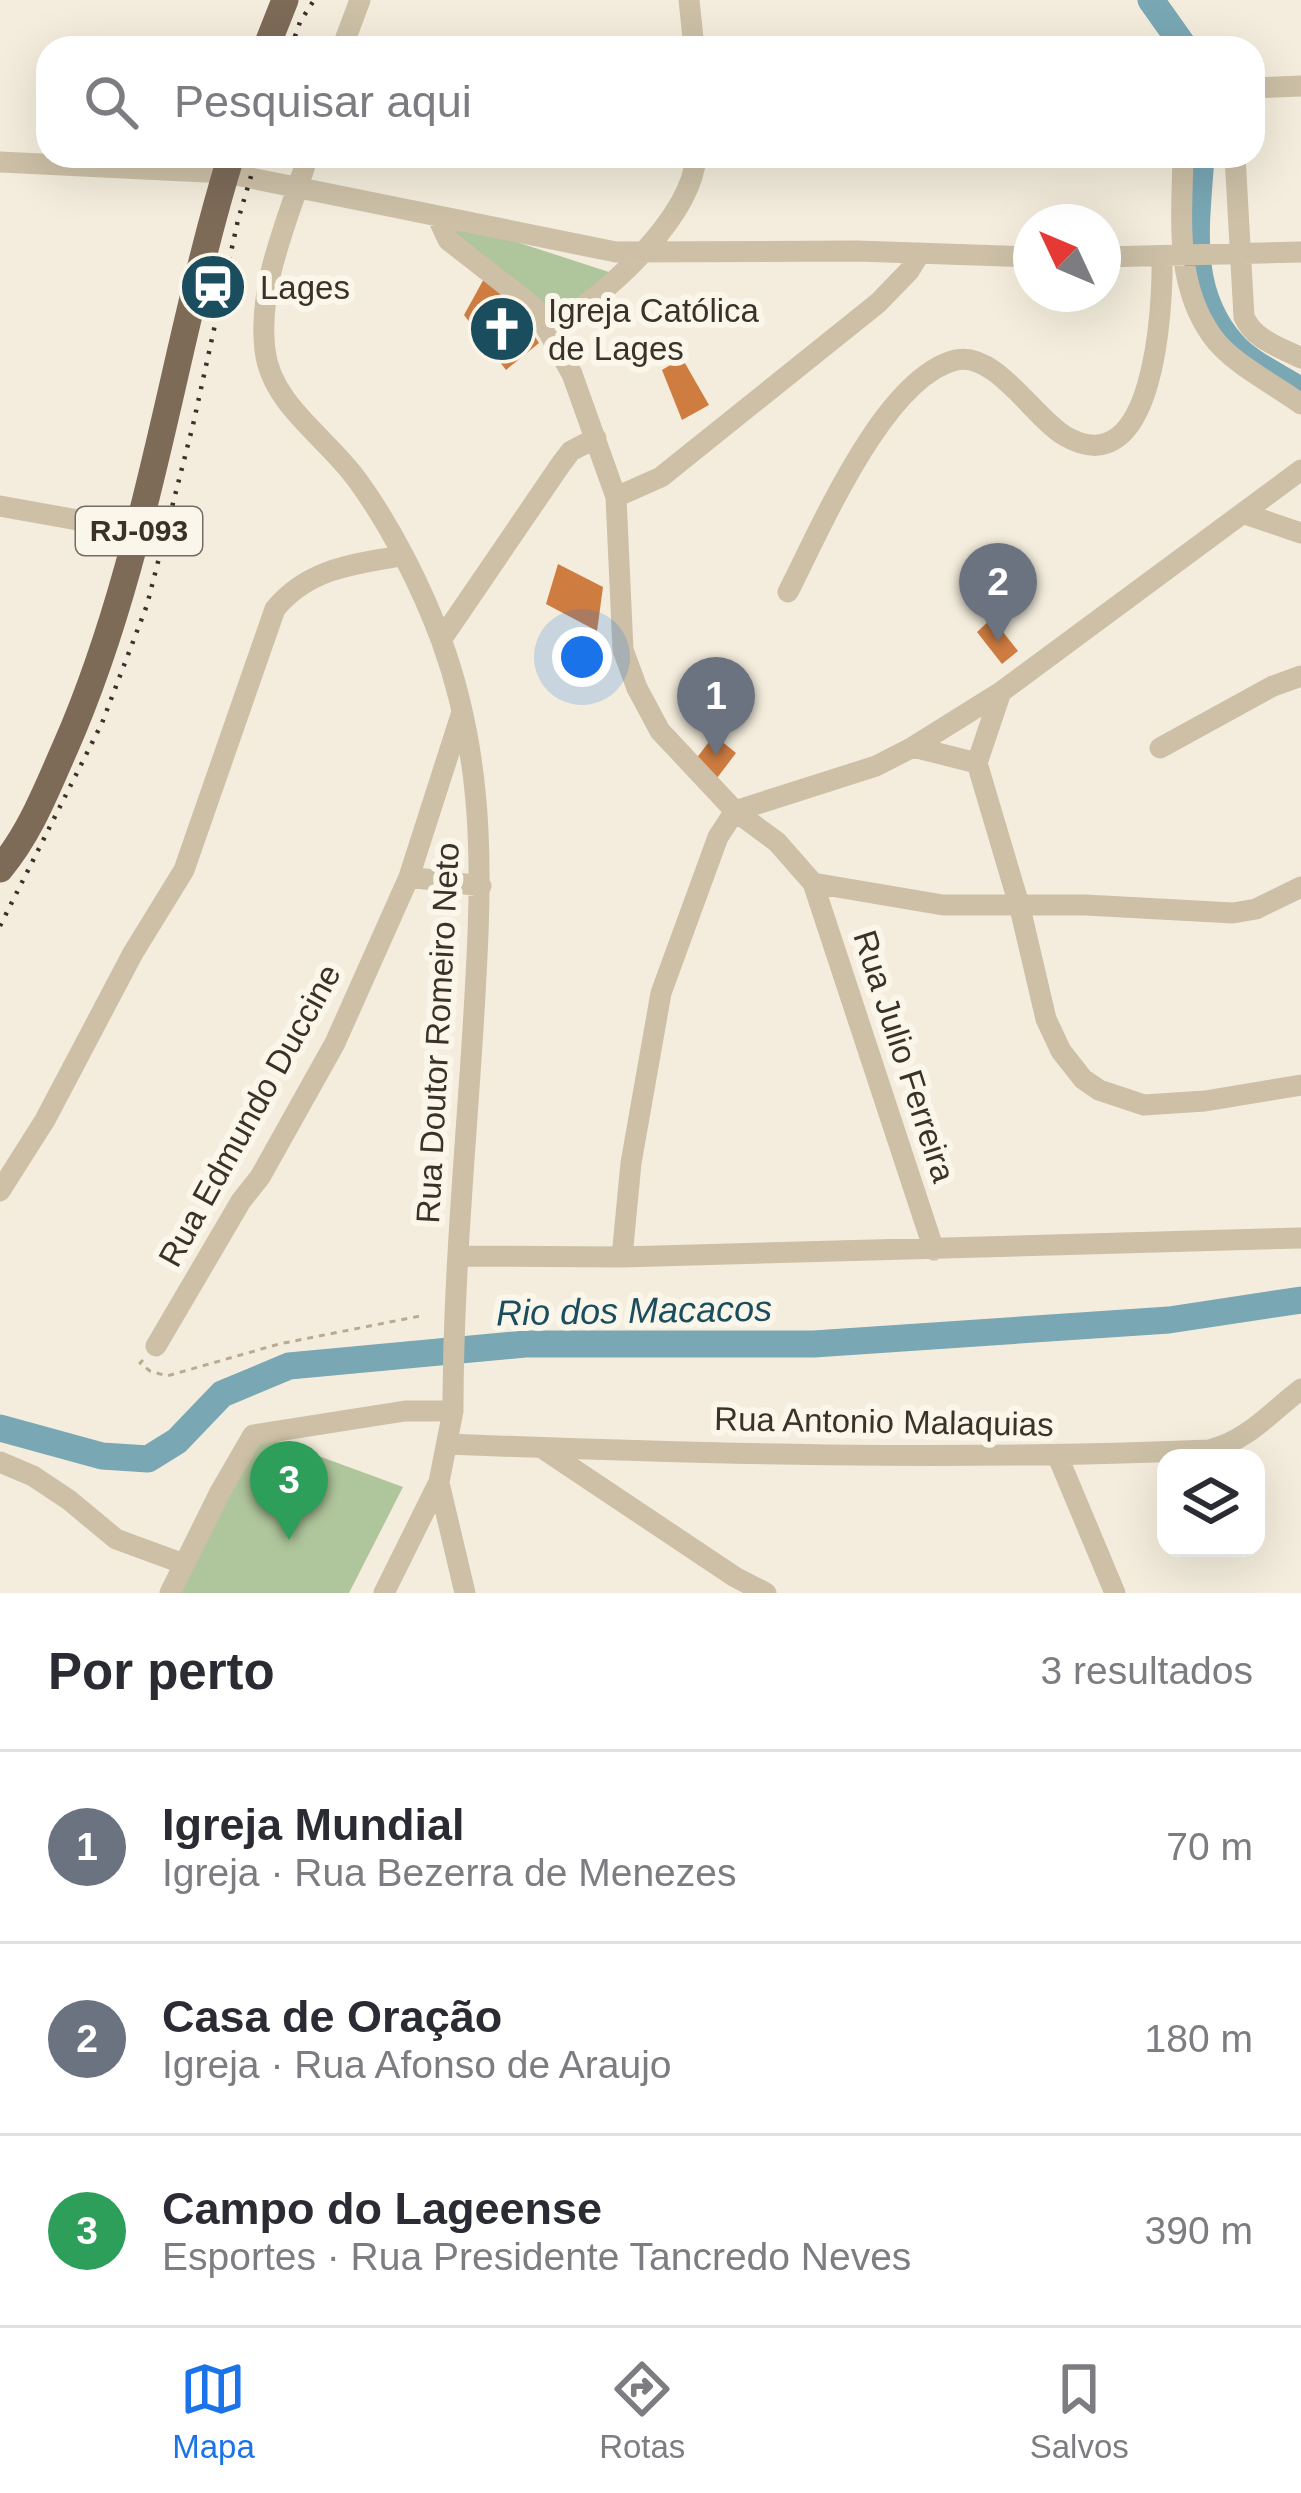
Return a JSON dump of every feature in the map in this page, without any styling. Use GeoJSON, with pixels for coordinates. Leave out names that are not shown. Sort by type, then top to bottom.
{"type":"FeatureCollection","features":[{"type":"Feature","properties":{"kind":"main road"},"geometry":{"type":"LineString","coordinates":[[271,36],[285,0]]}},
{"type":"Feature","properties":{"kind":"main road","name":"RJ-093"},"geometry":{"type":"LineString","coordinates":[[0,869],[32,820],[79,716],[139,531],[228,168]]}},
{"type":"Feature","properties":{"kind":"street"},"geometry":{"type":"LineString","coordinates":[[346,36],[360,0]]}},
{"type":"Feature","properties":{"kind":"street"},"geometry":{"type":"LineString","coordinates":[[689,0],[693,36]]}},
{"type":"Feature","properties":{"kind":"street"},"geometry":{"type":"LineString","coordinates":[[1265,88],[1301,86]]}},
{"type":"Feature","properties":{"kind":"street"},"geometry":{"type":"LineString","coordinates":[[0,162],[36,162]]}},
{"type":"Feature","properties":{"kind":"street"},"geometry":{"type":"LineString","coordinates":[[240,168],[298,188],[571,245],[643,253],[1013,256]]}},
{"type":"Feature","properties":{"kind":"street","name":"Rua Doutor Romeiro Neto"},"geometry":{"type":"LineString","coordinates":[[304,168],[268,293],[264,347],[268,366],[278,391],[362,486],[441,640],[463,709],[479,814],[481,886],[453,1411],[439,1482]]}},
{"type":"Feature","properties":{"kind":"street"},"geometry":{"type":"LineString","coordinates":[[549,329],[643,253],[683,202],[693,168]]}},
{"type":"Feature","properties":{"kind":"street"},"geometry":{"type":"LineString","coordinates":[[788,592],[881,422],[919,381],[953,361],[971,360],[989,368],[1062,435],[1082,444],[1117,438],[1131,424],[1146,392],[1163,304],[1178,256],[1183,168]]}},
{"type":"Feature","properties":{"kind":"street"},"geometry":{"type":"LineString","coordinates":[[1235,168],[1232,254],[1244,317],[1250,330],[1301,358]]}},
{"type":"Feature","properties":{"kind":"street"},"geometry":{"type":"LineString","coordinates":[[436,216],[448,240],[525,298],[549,329],[616,497],[623,650],[660,731],[735,812],[777,842],[813,883],[943,905],[1086,905],[1233,913],[1256,909],[1301,887]]}},
{"type":"Feature","properties":{"kind":"street"},"geometry":{"type":"LineString","coordinates":[[1121,257],[1301,252]]}},
{"type":"Feature","properties":{"kind":"street"},"geometry":{"type":"LineString","coordinates":[[616,497],[661,477],[878,303],[920,253]]}},
{"type":"Feature","properties":{"kind":"street"},"geometry":{"type":"LineString","coordinates":[[1178,256],[1212,336],[1301,404]]}},
{"type":"Feature","properties":{"kind":"street"},"geometry":{"type":"LineString","coordinates":[[441,640],[561,464],[571,452],[596,438]]}},
{"type":"Feature","properties":{"kind":"street"},"geometry":{"type":"LineString","coordinates":[[622,1257],[631,1163],[661,993],[718,837],[735,812],[833,781],[913,748],[1001,692],[1301,470]]}},
{"type":"Feature","properties":{"kind":"street"},"geometry":{"type":"LineString","coordinates":[[0,506],[139,531]]}},
{"type":"Feature","properties":{"kind":"street"},"geometry":{"type":"LineString","coordinates":[[1245,514],[1301,533]]}},
{"type":"Feature","properties":{"kind":"street"},"geometry":{"type":"LineString","coordinates":[[0,1191],[45,1120],[133,953],[184,870],[275,609],[303,581],[321,572],[400,556]]}},
{"type":"Feature","properties":{"kind":"street"},"geometry":{"type":"LineString","coordinates":[[1160,748],[1301,676]]}},
{"type":"Feature","properties":{"kind":"street"},"geometry":{"type":"LineString","coordinates":[[1001,692],[977,763],[1020,908],[1046,1019],[1060,1051],[1099,1090],[1144,1105],[1205,1101],[1301,1085]]}},
{"type":"Feature","properties":{"kind":"street","name":"Rua Edmundo Duccine"},"geometry":{"type":"LineString","coordinates":[[156,1346],[335,1043],[410,877],[463,709]]}},
{"type":"Feature","properties":{"kind":"street"},"geometry":{"type":"LineString","coordinates":[[913,748],[977,763]]}},
{"type":"Feature","properties":{"kind":"street"},"geometry":{"type":"LineString","coordinates":[[410,877],[481,886]]}},
{"type":"Feature","properties":{"kind":"street","name":"Rua Julio Ferreira"},"geometry":{"type":"LineString","coordinates":[[813,883],[934,1250]]}},
{"type":"Feature","properties":{"kind":"street"},"geometry":{"type":"LineString","coordinates":[[460,1256],[622,1257],[1301,1238]]}},
{"type":"Feature","properties":{"kind":"street","name":"Rua Antonio Malaquias"},"geometry":{"type":"LineString","coordinates":[[447,1444],[1058,1456],[1209,1450],[1229,1445],[1301,1389]]}},
{"type":"Feature","properties":{"kind":"street"},"geometry":{"type":"LineString","coordinates":[[170,1593],[254,1435],[405,1411],[453,1411]]}},
{"type":"Feature","properties":{"kind":"street"},"geometry":{"type":"LineString","coordinates":[[542,1448],[766,1593]]}},
{"type":"Feature","properties":{"kind":"street"},"geometry":{"type":"LineString","coordinates":[[1058,1456],[1114,1593]]}},
{"type":"Feature","properties":{"kind":"street"},"geometry":{"type":"LineString","coordinates":[[0,1462],[42,1482],[116,1539],[184,1564]]}},
{"type":"Feature","properties":{"kind":"street"},"geometry":{"type":"LineString","coordinates":[[384,1593],[439,1482]]}},
{"type":"Feature","properties":{"kind":"street"},"geometry":{"type":"LineString","coordinates":[[439,1482],[465,1593]]}},
{"type":"Feature","properties":{"kind":"path"},"geometry":{"type":"LineString","coordinates":[[156,1346],[140,1363],[167,1376],[279,1344],[420,1316]]}},
{"type":"Feature","properties":{"kind":"green space"},"geometry":{"type":"Polygon","coordinates":[[[437,216],[612,273],[564,318],[486,275],[437,216]]]}},
{"type":"Feature","properties":{"kind":"green space"},"geometry":{"type":"Polygon","coordinates":[[[256,1433],[403,1487],[349,1593],[173,1593],[256,1433]]]}},
{"type":"Feature","properties":{"kind":"building","name":"Igreja Católica de Lages"},"geometry":{"type":"Polygon","coordinates":[[[486,275],[516,307],[539,343],[506,370],[464,315],[486,275]]]}},
{"type":"Feature","properties":{"kind":"building"},"geometry":{"type":"Polygon","coordinates":[[[682,358],[709,405],[682,420],[662,370],[682,358]]]}},
{"type":"Feature","properties":{"kind":"building"},"geometry":{"type":"Polygon","coordinates":[[[558,564],[603,587],[597,631],[546,604],[558,564]]]}},
{"type":"Feature","properties":{"kind":"building"},"geometry":{"type":"Polygon","coordinates":[[[992,618],[1018,651],[1002,664],[977,632],[992,618]]]}},
{"type":"Feature","properties":{"kind":"building"},"geometry":{"type":"Polygon","coordinates":[[[714,735],[736,753],[717,778],[696,759],[714,735]]]}},
{"type":"Feature","properties":{"kind":"waterway"},"geometry":{"type":"LineString","coordinates":[[1151,0],[1176,36]]}},
{"type":"Feature","properties":{"kind":"waterway"},"geometry":{"type":"LineString","coordinates":[[1200,168],[1197,254],[1206,301],[1239,351],[1301,391]]}},
{"type":"Feature","properties":{"kind":"waterway","name":"Rio dos Macacos"},"geometry":{"type":"LineString","coordinates":[[0,1428],[102,1456],[148,1459],[177,1441],[222,1394],[289,1366],[525,1344],[814,1344],[1169,1320],[1301,1300]]}},
{"type":"Feature","properties":{"kind":"railway"},"geometry":{"type":"LineString","coordinates":[[295,36],[314,0]]}},
{"type":"Feature","properties":{"kind":"railway"},"geometry":{"type":"LineString","coordinates":[[0,926],[102,723],[147,605],[253,168]]}},
{"type":"Feature","properties":{"kind":"place","name":"Lages"},"geometry":{"type":"Point","coordinates":[213,287]}},
{"type":"Feature","properties":{"kind":"place","name":"Igreja Católica de Lages"},"geometry":{"type":"Point","coordinates":[502,329]}},
{"type":"Feature","properties":{"kind":"place","name":"Casa de Oração"},"geometry":{"type":"Point","coordinates":[998,642]}},
{"type":"Feature","properties":{"kind":"place","name":"Igreja Mundial"},"geometry":{"type":"Point","coordinates":[716,756]}},
{"type":"Feature","properties":{"kind":"place","name":"Campo do Lageense"},"geometry":{"type":"Point","coordinates":[289,1540]}}]}
